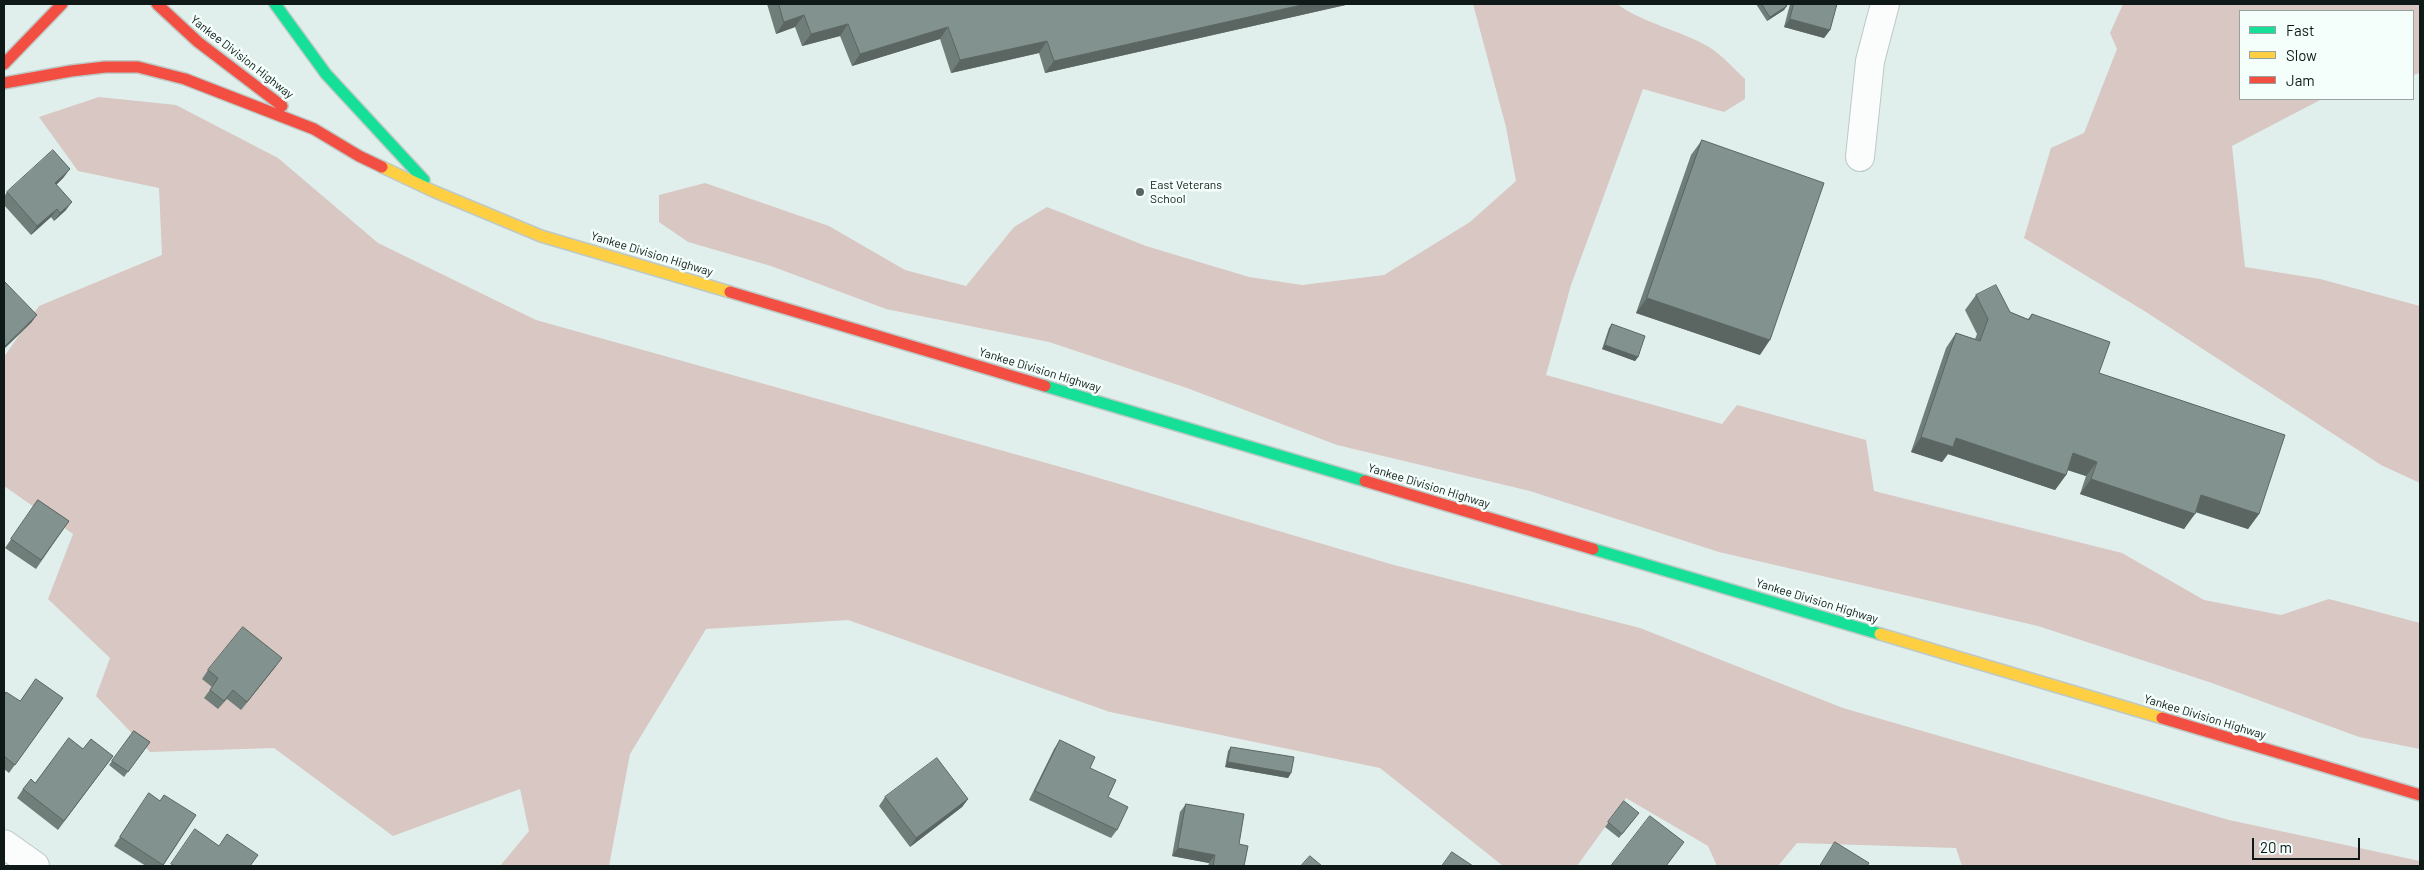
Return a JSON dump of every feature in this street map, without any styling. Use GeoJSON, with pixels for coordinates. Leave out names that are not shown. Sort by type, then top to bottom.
{"type":"FeatureCollection","features":[{"type":"Feature","properties":{"kind":"main road"},"geometry":{"type":"LineString","coordinates":[[4,64],[62,4]]}},
{"type":"Feature","properties":{"kind":"main road","name":"Yankee Division Highway"},"geometry":{"type":"LineString","coordinates":[[157,4],[198,42],[251,84],[314,129],[359,156],[433,191],[541,236],[2420,795]]}},
{"type":"Feature","properties":{"kind":"main road"},"geometry":{"type":"LineString","coordinates":[[275,4],[319,67],[433,191]]}},
{"type":"Feature","properties":{"kind":"main road"},"geometry":{"type":"LineString","coordinates":[[4,83],[105,67],[138,68],[185,79],[314,129]]}},
{"type":"Feature","properties":{"kind":"street"},"geometry":{"type":"LineString","coordinates":[[1860,157],[1870,60],[1885,4]]}},
{"type":"Feature","properties":{"kind":"shaded area"},"geometry":{"type":"Polygon","coordinates":[[[1473,4],[1617,4],[1639,17],[1709,47],[1745,79],[1745,99],[1724,112],[1643,89],[1571,285],[1546,375],[1722,424],[1737,405],[1866,440],[1874,491],[2122,553],[2204,600],[2281,615],[2329,599],[2420,623],[2420,749],[2359,737],[2212,683],[2038,626],[1719,552],[1530,491],[1337,445],[1187,388],[1049,342],[886,309],[771,266],[688,242],[659,222],[659,195],[705,183],[829,226],[905,270],[966,286],[1014,227],[1047,207],[1146,246],[1249,277],[1302,285],[1384,275],[1470,222],[1516,181],[1506,127],[1473,4]]]}},
{"type":"Feature","properties":{"kind":"shaded area"},"geometry":{"type":"Polygon","coordinates":[[[2123,4],[2420,4],[2420,73],[2414,75],[2414,10],[2239,10],[2239,100],[2320,100],[2232,146],[2245,267],[2320,279],[2420,306],[2420,483],[2381,465],[2146,312],[2024,238],[2051,148],[2084,133],[2117,49],[2110,33],[2123,4]]]}},
{"type":"Feature","properties":{"kind":"shaded area"},"geometry":{"type":"Polygon","coordinates":[[[99,97],[176,105],[278,158],[378,243],[536,320],[1075,471],[1394,565],[1640,628],[1843,708],[2229,820],[2420,861],[2420,866],[1962,866],[1956,848],[1797,843],[1778,866],[1717,866],[1708,846],[1626,798],[1577,866],[1503,866],[1380,768],[1110,712],[848,620],[706,629],[630,754],[609,866],[500,866],[529,831],[520,789],[393,836],[274,748],[150,752],[96,696],[110,658],[48,599],[73,534],[4,486],[4,357],[39,306],[162,255],[159,188],[78,171],[39,117],[99,97]]]}},
{"type":"Feature","properties":{"kind":"building"},"geometry":{"type":"Polygon","coordinates":[[[779,4],[1306,4],[1054,61],[1047,41],[960,60],[948,27],[860,54],[848,24],[811,34],[804,15],[784,22],[779,4]]]}},
{"type":"Feature","properties":{"kind":"building"},"geometry":{"type":"Polygon","coordinates":[[[1762,4],[1786,4],[1787,6],[1770,17],[1762,4]]]}},
{"type":"Feature","properties":{"kind":"building"},"geometry":{"type":"Polygon","coordinates":[[[1794,4],[1837,4],[1830,30],[1790,19],[1794,4]]]}},
{"type":"Feature","properties":{"kind":"building"},"geometry":{"type":"Polygon","coordinates":[[[1702,140],[1824,183],[1770,340],[1647,298],[1702,140]]]}},
{"type":"Feature","properties":{"kind":"building"},"geometry":{"type":"Polygon","coordinates":[[[53,150],[70,169],[55,183],[72,202],[60,213],[57,209],[37,226],[7,192],[53,150]]]}},
{"type":"Feature","properties":{"kind":"building"},"geometry":{"type":"Polygon","coordinates":[[[4,281],[37,315],[4,347],[4,281]]]}},
{"type":"Feature","properties":{"kind":"building"},"geometry":{"type":"Polygon","coordinates":[[[1996,285],[2010,312],[2029,320],[2032,314],[2110,342],[2099,373],[2285,435],[2259,514],[2201,495],[2195,514],[2091,479],[2097,462],[2073,453],[2066,475],[1956,438],[1953,447],[1921,437],[1956,333],[1980,341],[1988,319],[1976,295],[1996,285]]]}},
{"type":"Feature","properties":{"kind":"building"},"geometry":{"type":"Polygon","coordinates":[[[1612,324],[1645,336],[1638,357],[1605,345],[1612,324]]]}},
{"type":"Feature","properties":{"kind":"building"},"geometry":{"type":"Polygon","coordinates":[[[38,500],[69,521],[41,560],[11,539],[38,500]]]}},
{"type":"Feature","properties":{"kind":"building"},"geometry":{"type":"Polygon","coordinates":[[[243,627],[282,658],[247,702],[233,690],[224,701],[210,690],[218,678],[208,670],[243,627]]]}},
{"type":"Feature","properties":{"kind":"building"},"geometry":{"type":"Polygon","coordinates":[[[36,679],[63,698],[15,765],[4,756],[4,695],[6,692],[20,701],[36,679]]]}},
{"type":"Feature","properties":{"kind":"building"},"geometry":{"type":"Polygon","coordinates":[[[134,731],[150,742],[128,772],[112,761],[134,731]]]}},
{"type":"Feature","properties":{"kind":"building"},"geometry":{"type":"Polygon","coordinates":[[[69,738],[83,749],[91,739],[113,756],[64,821],[23,789],[31,779],[35,783],[69,738]]]}},
{"type":"Feature","properties":{"kind":"building"},"geometry":{"type":"Polygon","coordinates":[[[1060,740],[1095,757],[1090,768],[1116,780],[1108,797],[1128,807],[1117,830],[1035,791],[1060,740]]]}},
{"type":"Feature","properties":{"kind":"building"},"geometry":{"type":"Polygon","coordinates":[[[1231,747],[1294,757],[1291,773],[1228,762],[1231,747]]]}},
{"type":"Feature","properties":{"kind":"building"},"geometry":{"type":"Polygon","coordinates":[[[937,758],[968,799],[916,838],[885,797],[937,758]]]}},
{"type":"Feature","properties":{"kind":"building"},"geometry":{"type":"Polygon","coordinates":[[[149,793],[160,801],[164,795],[196,815],[163,865],[120,837],[149,793]]]}},
{"type":"Feature","properties":{"kind":"building"},"geometry":{"type":"Polygon","coordinates":[[[1624,801],[1639,813],[1622,834],[1608,822],[1624,801]]]}},
{"type":"Feature","properties":{"kind":"building"},"geometry":{"type":"Polygon","coordinates":[[[1186,804],[1244,814],[1239,844],[1248,846],[1244,866],[1213,866],[1215,855],[1178,848],[1186,804]]]}},
{"type":"Feature","properties":{"kind":"building"},"geometry":{"type":"Polygon","coordinates":[[[1650,816],[1684,842],[1666,866],[1611,866],[1650,816]]]}},
{"type":"Feature","properties":{"kind":"building"},"geometry":{"type":"Polygon","coordinates":[[[195,829],[219,846],[227,834],[258,855],[250,866],[175,866],[171,864],[195,829]]]}},
{"type":"Feature","properties":{"kind":"building"},"geometry":{"type":"Polygon","coordinates":[[[1835,842],[1869,863],[1867,866],[1820,866],[1835,842]]]}},
{"type":"Feature","properties":{"kind":"building"},"geometry":{"type":"Polygon","coordinates":[[[1452,852],[1473,866],[1442,866],[1452,852]]]}},
{"type":"Feature","properties":{"kind":"building"},"geometry":{"type":"Polygon","coordinates":[[[1310,856],[1322,866],[1301,866],[1310,856]]]}},
{"type":"Feature","properties":{"kind":"traffic: fast"},"geometry":{"type":"LineString","coordinates":[[275,4],[326,74],[424,180]]}},
{"type":"Feature","properties":{"kind":"traffic: fast"},"geometry":{"type":"LineString","coordinates":[[1045,386],[1365,481]]}},
{"type":"Feature","properties":{"kind":"traffic: fast"},"geometry":{"type":"LineString","coordinates":[[1593,549],[1880,634]]}},
{"type":"Feature","properties":{"kind":"traffic: slow"},"geometry":{"type":"LineString","coordinates":[[382,167],[433,191],[541,236],[730,292]]}},
{"type":"Feature","properties":{"kind":"traffic: slow"},"geometry":{"type":"LineString","coordinates":[[1880,634],[2162,718]]}},
{"type":"Feature","properties":{"kind":"traffic: jam"},"geometry":{"type":"LineString","coordinates":[[4,64],[62,4]]}},
{"type":"Feature","properties":{"kind":"traffic: jam"},"geometry":{"type":"LineString","coordinates":[[157,4],[198,42],[282,106]]}},
{"type":"Feature","properties":{"kind":"traffic: jam"},"geometry":{"type":"LineString","coordinates":[[4,83],[71,71],[105,67],[138,67],[185,79],[314,129],[359,156],[382,167]]}},
{"type":"Feature","properties":{"kind":"traffic: jam"},"geometry":{"type":"LineString","coordinates":[[730,292],[1045,386]]}},
{"type":"Feature","properties":{"kind":"traffic: jam"},"geometry":{"type":"LineString","coordinates":[[1365,481],[1593,549]]}},
{"type":"Feature","properties":{"kind":"traffic: jam"},"geometry":{"type":"LineString","coordinates":[[2162,718],[2420,795]]}},
{"type":"Feature","properties":{"kind":"place","name":"East Veterans School"},"geometry":{"type":"Point","coordinates":[1140,192]}}]}
